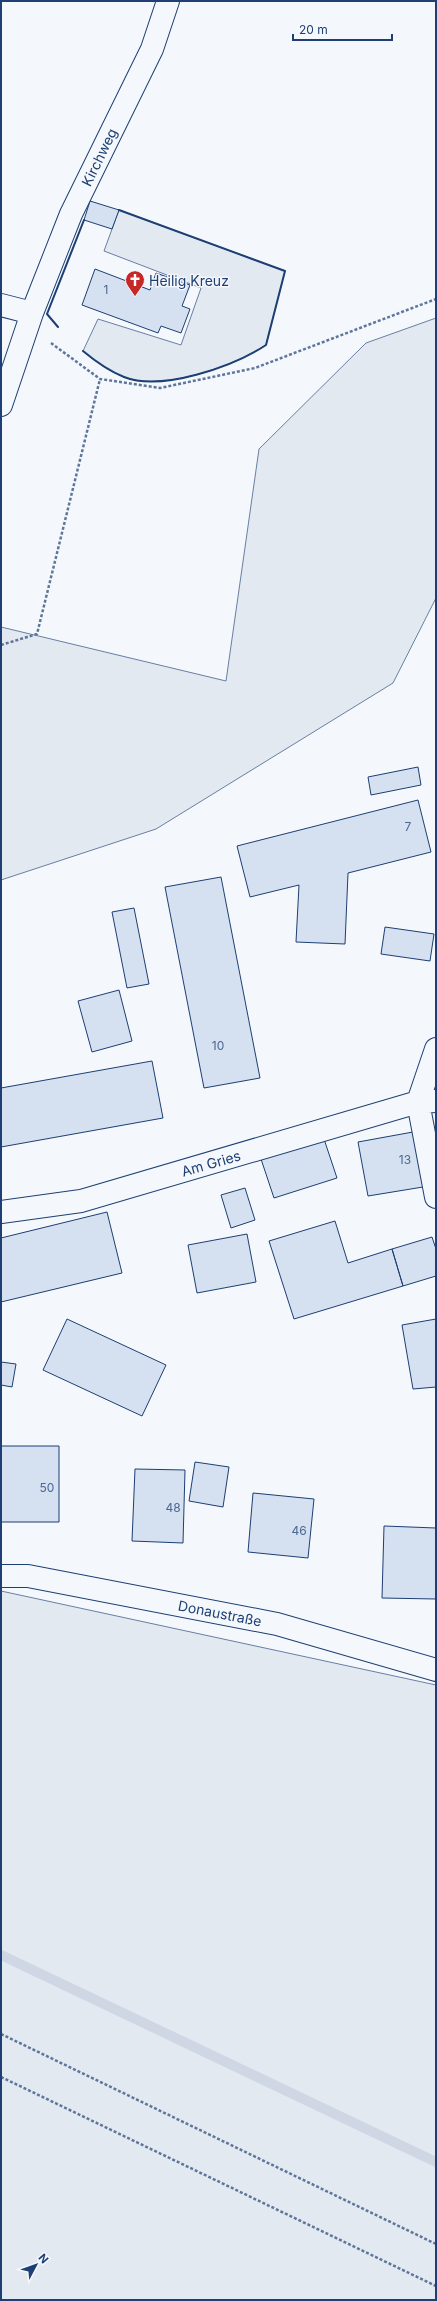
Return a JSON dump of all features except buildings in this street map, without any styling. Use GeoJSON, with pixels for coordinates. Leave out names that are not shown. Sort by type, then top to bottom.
{"type":"FeatureCollection","features":[{"type":"Feature","properties":{"kind":"street","name":"Kirchweg"},"geometry":{"type":"LineString","coordinates":[[1,405],[29,321],[71,214],[152,49],[168,1]]}},
{"type":"Feature","properties":{"kind":"street"},"geometry":{"type":"LineString","coordinates":[[1,305],[29,321]]}},
{"type":"Feature","properties":{"kind":"street"},"geometry":{"type":"LineString","coordinates":[[436,1049],[427,1101],[436,1197]]}},
{"type":"Feature","properties":{"kind":"street","name":"Am Gries"},"geometry":{"type":"LineString","coordinates":[[1,1212],[81,1201],[427,1101]]}},
{"type":"Feature","properties":{"kind":"street","name":"Donaustraße"},"geometry":{"type":"LineString","coordinates":[[1,1576],[28,1576],[277,1624],[436,1670]]}},
{"type":"Feature","properties":{"kind":"path"},"geometry":{"type":"LineString","coordinates":[[29,321],[100,379],[160,388],[255,368],[436,299]]}},
{"type":"Feature","properties":{"kind":"path"},"geometry":{"type":"LineString","coordinates":[[1,645],[37,634],[100,379]]}},
{"type":"Feature","properties":{"kind":"path"},"geometry":{"type":"LineString","coordinates":[[1,2034],[436,2244]]}},
{"type":"Feature","properties":{"kind":"path"},"geometry":{"type":"LineString","coordinates":[[1,2077],[436,2286]]}},
{"type":"Feature","properties":{"kind":"shaded area"},"geometry":{"type":"Polygon","coordinates":[[[119,210],[285,271],[266,345],[236,361],[217,368],[177,379],[158,381],[140,381],[124,377],[102,366],[83,351],[98,319],[181,345],[201,288],[104,251],[119,210]]]}},
{"type":"Feature","properties":{"kind":"shaded area"},"geometry":{"type":"Polygon","coordinates":[[[436,318],[436,598],[393,683],[156,829],[1,880],[1,627],[226,681],[259,449],[366,343],[436,318]]]}},
{"type":"Feature","properties":{"kind":"shaded area"},"geometry":{"type":"Polygon","coordinates":[[[1,1591],[436,1685],[436,2300],[1,2300],[1,1591]]]}},
{"type":"Feature","properties":{"kind":"waterway"},"geometry":{"type":"LineString","coordinates":[[1,1955],[436,2162]]}},
{"type":"Feature","properties":{"kind":"wall"},"geometry":{"type":"LineString","coordinates":[[83,351],[113,372],[124,377],[140,381],[177,379],[236,361],[266,345],[285,271],[119,210]]}},
{"type":"Feature","properties":{"kind":"wall"},"geometry":{"type":"LineString","coordinates":[[58,327],[47,314],[84,220]]}},
{"type":"Feature","properties":{"kind":"place","name":"Heilig Kreuz"},"geometry":{"type":"Point","coordinates":[135,297]}}]}
